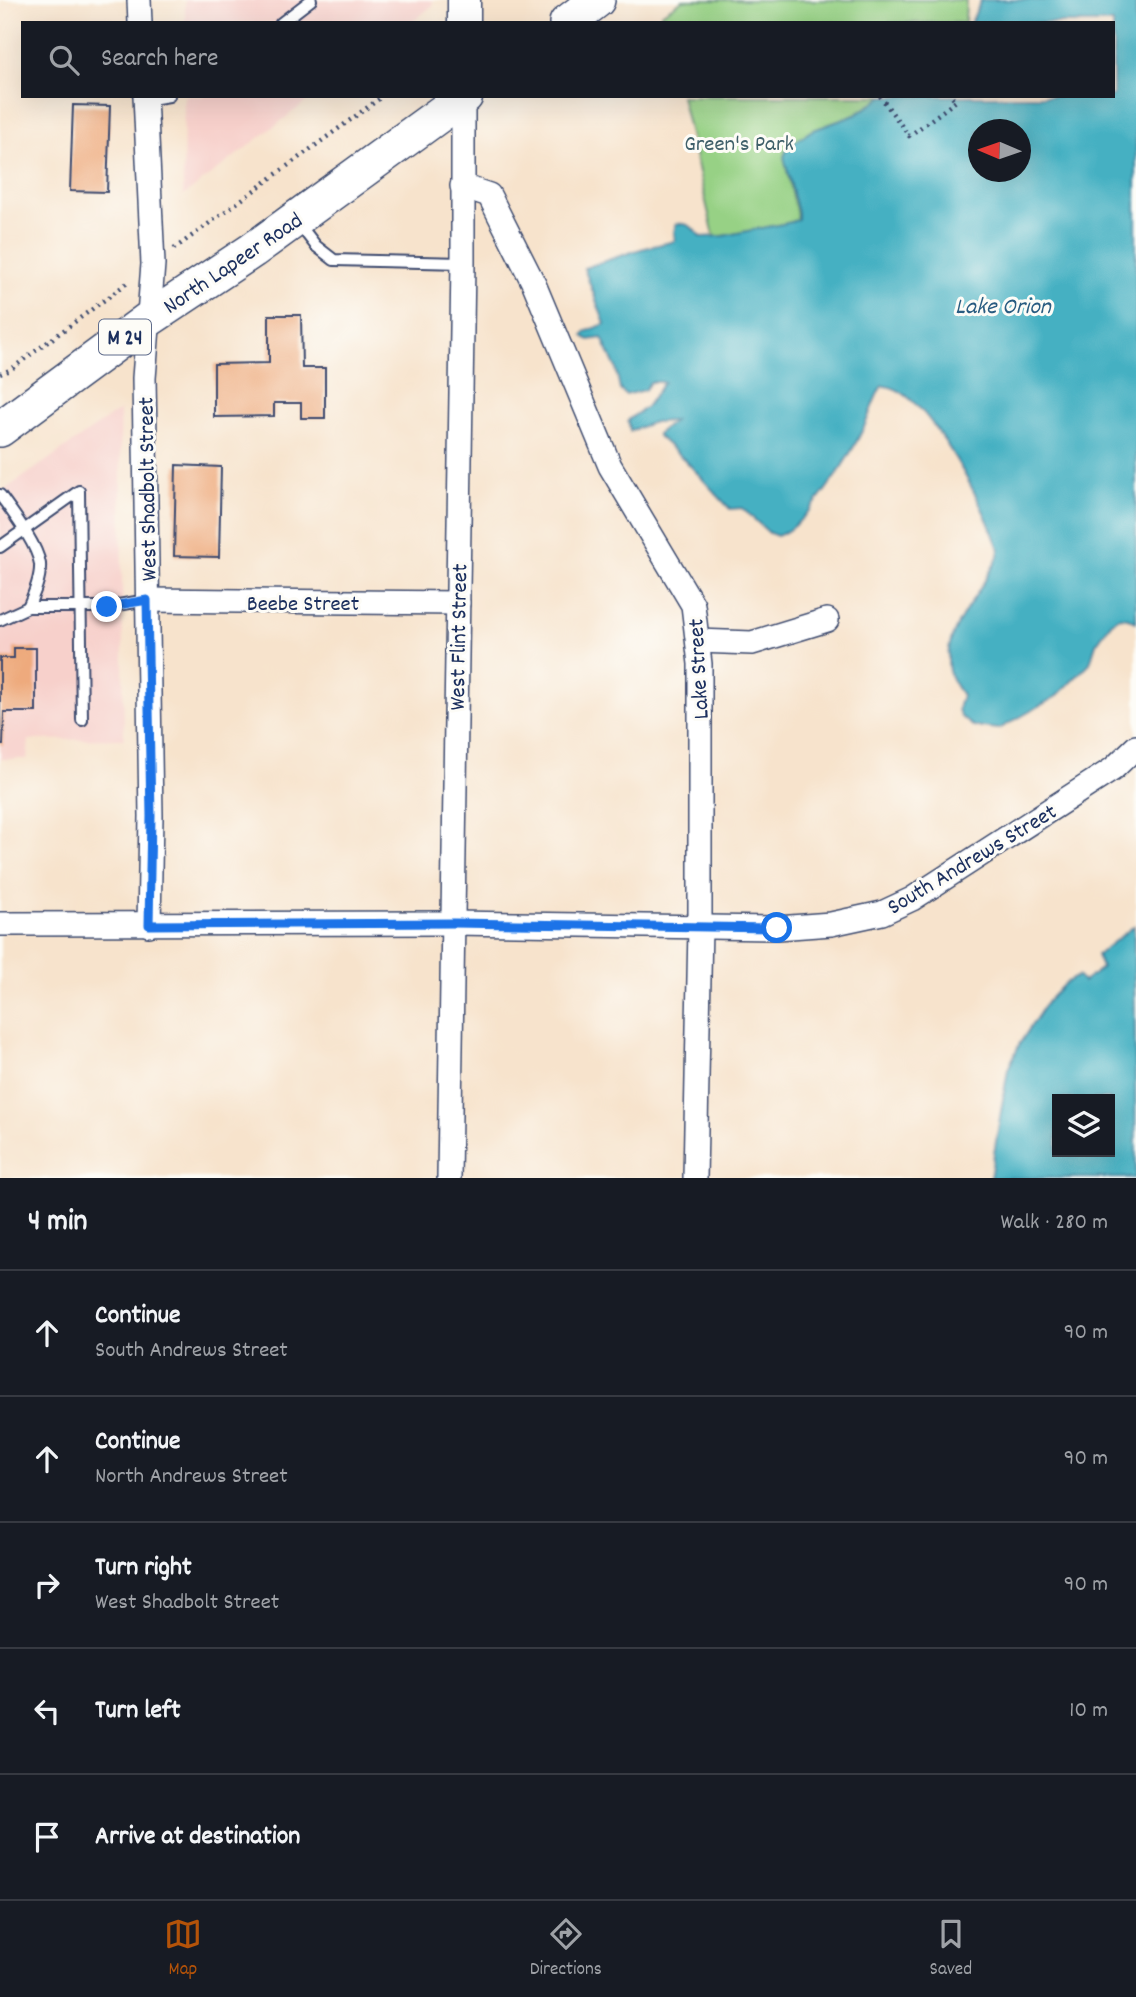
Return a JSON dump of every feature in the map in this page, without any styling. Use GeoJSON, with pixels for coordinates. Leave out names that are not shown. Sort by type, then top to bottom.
{"type":"FeatureCollection","features":[{"type":"Feature","properties":{"kind":"main road"},"geometry":{"type":"LineString","coordinates":[[464,0],[464,21]]}},
{"type":"Feature","properties":{"kind":"main road"},"geometry":{"type":"LineString","coordinates":[[570,21],[597,0]]}},
{"type":"Feature","properties":{"kind":"main road","name":"North Lapeer Road"},"geometry":{"type":"LineString","coordinates":[[0,429],[149,319],[296,219],[462,98]]}},
{"type":"Feature","properties":{"kind":"street"},"geometry":{"type":"LineString","coordinates":[[139,0],[140,21]]}},
{"type":"Feature","properties":{"kind":"street","name":"West Shadbolt Street"},"geometry":{"type":"LineString","coordinates":[[145,98],[153,264],[144,378],[151,816],[149,925]]}},
{"type":"Feature","properties":{"kind":"street","name":"West Flint Street"},"geometry":{"type":"LineString","coordinates":[[449,1178],[463,263],[463,98]]}},
{"type":"Feature","properties":{"kind":"street","name":"Lake Street"},"geometry":{"type":"LineString","coordinates":[[462,186],[489,195],[534,284],[610,466],[693,605],[700,664],[700,928],[695,1178]]}},
{"type":"Feature","properties":{"kind":"street","name":"Beebe Street"},"geometry":{"type":"LineString","coordinates":[[147,600],[458,603]]}},
{"type":"Feature","properties":{"kind":"street"},"geometry":{"type":"LineString","coordinates":[[698,641],[752,643],[827,620]]}},
{"type":"Feature","properties":{"kind":"street","name":"South Andrews Street"},"geometry":{"type":"LineString","coordinates":[[0,924],[453,923],[700,928],[777,928],[831,924],[882,913],[912,899],[1102,777],[1136,747]]}},
{"type":"Feature","properties":{"kind":"lane"},"geometry":{"type":"LineString","coordinates":[[284,21],[311,0]]}},
{"type":"Feature","properties":{"kind":"lane"},"geometry":{"type":"LineString","coordinates":[[296,219],[316,246],[334,260],[463,263]]}},
{"type":"Feature","properties":{"kind":"lane"},"geometry":{"type":"LineString","coordinates":[[0,547],[79,491],[82,720]]}},
{"type":"Feature","properties":{"kind":"lane"},"geometry":{"type":"LineString","coordinates":[[0,495],[25,530],[40,563],[36,590],[28,607]]}},
{"type":"Feature","properties":{"kind":"lane"},"geometry":{"type":"LineString","coordinates":[[0,620],[28,607],[107,607],[147,600]]}},
{"type":"Feature","properties":{"kind":"path"},"geometry":{"type":"LineString","coordinates":[[0,374],[10,370],[380,98]]}},
{"type":"Feature","properties":{"kind":"path"},"geometry":{"type":"LineString","coordinates":[[881,98],[909,136],[956,101],[954,98]]}},
{"type":"Feature","properties":{"kind":"shaded area"},"geometry":{"type":"Polygon","coordinates":[[[185,0],[433,0],[432,6],[413,21],[185,21],[185,0]]]}},
{"type":"Feature","properties":{"kind":"shaded area"},"geometry":{"type":"Polygon","coordinates":[[[184,98],[311,98],[183,196],[184,98]]]}},
{"type":"Feature","properties":{"kind":"shaded area"},"geometry":{"type":"Polygon","coordinates":[[[120,410],[124,739],[29,740],[27,759],[0,759],[0,493],[120,410]]]}},
{"type":"Feature","properties":{"kind":"green space"},"geometry":{"type":"Polygon","coordinates":[[[683,0],[966,0],[965,21],[663,21],[661,14],[683,0]]]}},
{"type":"Feature","properties":{"kind":"green space","name":"Green's Park"},"geometry":{"type":"Polygon","coordinates":[[[681,98],[881,98],[855,115],[811,131],[788,147],[784,157],[798,219],[714,236],[681,98]]]}},
{"type":"Feature","properties":{"kind":"water","name":"Lake Orion"},"geometry":{"type":"Polygon","coordinates":[[[981,0],[1136,0],[1136,622],[1120,617],[1111,623],[1096,644],[1090,663],[1057,696],[999,729],[973,726],[960,716],[958,709],[962,695],[950,674],[948,657],[954,632],[995,563],[999,554],[998,547],[964,473],[932,423],[915,404],[898,390],[882,386],[856,443],[826,490],[801,520],[777,536],[769,533],[742,508],[730,509],[686,461],[659,437],[657,434],[674,421],[654,422],[630,431],[628,420],[646,407],[664,382],[650,382],[645,390],[626,395],[620,390],[616,368],[602,338],[589,340],[583,336],[585,332],[605,324],[584,268],[675,241],[676,224],[688,225],[701,237],[723,236],[798,219],[784,157],[788,147],[811,131],[855,115],[881,98],[1115,98],[1115,21],[972,21],[981,0]]]}},
{"type":"Feature","properties":{"kind":"water"},"geometry":{"type":"Polygon","coordinates":[[[1134,926],[1136,1178],[990,1178],[1008,1069],[1020,1043],[1046,1003],[1065,983],[1078,976],[1083,982],[1102,968],[1097,955],[1134,926]]]}},
{"type":"Feature","properties":{"kind":"building"},"geometry":{"type":"Polygon","coordinates":[[[73,105],[110,106],[107,192],[70,191],[73,105]]]}},
{"type":"Feature","properties":{"kind":"building"},"geometry":{"type":"Polygon","coordinates":[[[269,315],[301,315],[302,368],[325,368],[325,418],[301,418],[301,403],[274,403],[274,416],[214,417],[214,364],[269,363],[269,315]]]}},
{"type":"Feature","properties":{"kind":"building"},"geometry":{"type":"Polygon","coordinates":[[[176,465],[221,467],[219,557],[174,556],[176,465]]]}},
{"type":"Feature","properties":{"kind":"building"},"geometry":{"type":"Polygon","coordinates":[[[14,648],[36,648],[36,712],[4,712],[3,745],[0,745],[0,658],[14,658],[14,648]]]}},
{"type":"Feature","properties":{"kind":"route"},"geometry":{"type":"LineString","coordinates":[[107,607],[147,600],[151,816],[149,925],[453,923],[777,928]]}}]}
